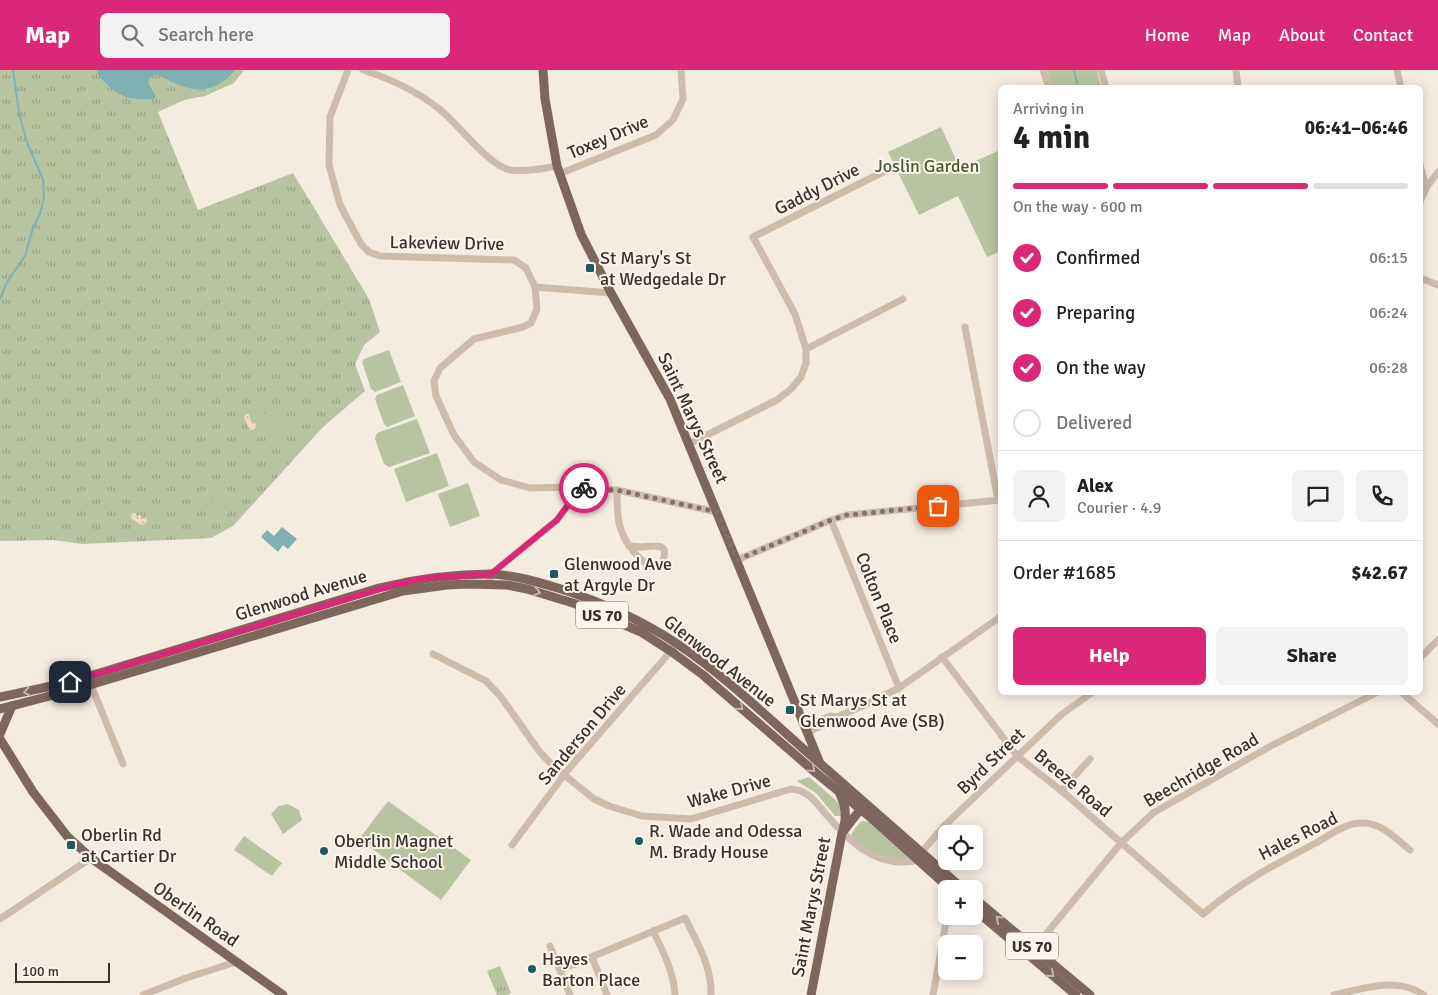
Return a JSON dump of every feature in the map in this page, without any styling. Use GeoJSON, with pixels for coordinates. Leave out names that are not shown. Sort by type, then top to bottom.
{"type":"FeatureCollection","features":[{"type":"Feature","properties":{"kind":"main road","name":"Saint Marys Street"},"geometry":{"type":"LineString","coordinates":[[543,70],[545,99],[558,170],[581,234],[611,293],[670,399],[820,764]]}},
{"type":"Feature","properties":{"kind":"main road","name":"Glenwood Avenue"},"geometry":{"type":"LineString","coordinates":[[0,697],[70,682],[407,581],[443,576],[534,581],[610,607],[648,626],[675,648],[712,670],[839,791],[863,807]]}},
{"type":"Feature","properties":{"kind":"main road","name":"Glenwood Avenue"},"geometry":{"type":"LineString","coordinates":[[0,709],[91,685],[403,592],[490,579]]}},
{"type":"Feature","properties":{"kind":"main road"},"geometry":{"type":"LineString","coordinates":[[0,734],[12,706]]}},
{"type":"Feature","properties":{"kind":"main road"},"geometry":{"type":"LineString","coordinates":[[792,745],[806,729]]}},
{"type":"Feature","properties":{"kind":"main road","name":"Oberlin Road"},"geometry":{"type":"LineString","coordinates":[[0,739],[33,792],[67,836],[91,858],[284,995]]}},
{"type":"Feature","properties":{"kind":"main road","name":"Glenwood Avenue"},"geometry":{"type":"LineString","coordinates":[[792,745],[820,764],[863,807],[948,880]]}},
{"type":"Feature","properties":{"kind":"main road"},"geometry":{"type":"LineString","coordinates":[[839,791],[845,809],[845,824],[842,832]]}},
{"type":"Feature","properties":{"kind":"main road","name":"Saint Marys Street"},"geometry":{"type":"LineString","coordinates":[[811,995],[842,832],[863,807]]}},
{"type":"Feature","properties":{"kind":"main road","name":"US 70"},"geometry":{"type":"LineString","coordinates":[[983,905],[1035,948],[1066,986],[1090,995]]}},
{"type":"Feature","properties":{"kind":"main road","name":"US 70"},"geometry":{"type":"LineString","coordinates":[[983,917],[1076,995]]}},
{"type":"Feature","properties":{"kind":"street","name":"Lakeview Drive"},"geometry":{"type":"LineString","coordinates":[[348,70],[330,117],[329,165],[340,205],[361,244],[368,252],[380,256],[514,260],[526,268],[535,287],[537,309],[531,323],[523,327],[474,339],[440,368],[434,381],[436,396],[454,435],[474,462],[501,480],[530,488],[572,487],[617,490],[717,512]]}},
{"type":"Feature","properties":{"kind":"street","name":"Toxey Drive"},"geometry":{"type":"LineString","coordinates":[[363,70],[404,85],[422,96],[457,124],[492,161],[510,170],[558,170],[656,135],[673,120],[682,99],[682,70]]}},
{"type":"Feature","properties":{"kind":"street"},"geometry":{"type":"LineString","coordinates":[[1043,70],[1048,85]]}},
{"type":"Feature","properties":{"kind":"street"},"geometry":{"type":"LineString","coordinates":[[1101,70],[1105,85]]}},
{"type":"Feature","properties":{"kind":"street"},"geometry":{"type":"LineString","coordinates":[[1236,70],[1238,85]]}},
{"type":"Feature","properties":{"kind":"street"},"geometry":{"type":"LineString","coordinates":[[1397,70],[1400,85]]}},
{"type":"Feature","properties":{"kind":"street","name":"Gaddy Drive"},"geometry":{"type":"LineString","coordinates":[[806,349],[802,332],[792,308],[753,238],[895,166]]}},
{"type":"Feature","properties":{"kind":"street"},"geometry":{"type":"LineString","coordinates":[[1423,195],[1437,174]]}},
{"type":"Feature","properties":{"kind":"street"},"geometry":{"type":"LineString","coordinates":[[1423,176],[1426,188]]}},
{"type":"Feature","properties":{"kind":"street"},"geometry":{"type":"LineString","coordinates":[[1423,279],[1438,285]]}},
{"type":"Feature","properties":{"kind":"street"},"geometry":{"type":"LineString","coordinates":[[535,287],[611,293]]}},
{"type":"Feature","properties":{"kind":"street"},"geometry":{"type":"LineString","coordinates":[[689,444],[777,400],[791,389],[801,377],[806,363],[806,349],[903,299]]}},
{"type":"Feature","properties":{"kind":"street"},"geometry":{"type":"LineString","coordinates":[[965,327],[998,495]]}},
{"type":"Feature","properties":{"kind":"street"},"geometry":{"type":"LineString","coordinates":[[490,579],[557,520],[568,505],[572,487]]}},
{"type":"Feature","properties":{"kind":"street"},"geometry":{"type":"LineString","coordinates":[[617,490],[617,514],[621,533],[629,546],[640,559],[652,567],[658,566],[665,556],[663,549],[658,545],[629,546]]}},
{"type":"Feature","properties":{"kind":"street"},"geometry":{"type":"LineString","coordinates":[[737,560],[847,515],[998,500]]}},
{"type":"Feature","properties":{"kind":"street","name":"Colton Place"},"geometry":{"type":"LineString","coordinates":[[831,520],[899,688]]}},
{"type":"Feature","properties":{"kind":"street"},"geometry":{"type":"LineString","coordinates":[[806,729],[831,716],[837,717],[899,688],[998,617]]}},
{"type":"Feature","properties":{"kind":"street"},"geometry":{"type":"LineString","coordinates":[[1423,655],[1438,640]]}},
{"type":"Feature","properties":{"kind":"street","name":"Sanderson Drive"},"geometry":{"type":"LineString","coordinates":[[512,845],[600,732],[675,648]]}},
{"type":"Feature","properties":{"kind":"street","name":"Wake Drive"},"geometry":{"type":"LineString","coordinates":[[433,654],[486,681],[501,697],[540,751],[564,776],[594,799],[609,806],[642,816],[666,819],[691,819],[791,789],[801,790],[813,799],[859,848],[877,858],[895,862],[912,862],[919,856]]}},
{"type":"Feature","properties":{"kind":"street","name":"Breeze Road"},"geometry":{"type":"LineString","coordinates":[[942,657],[1017,756],[1062,791],[1203,914]]}},
{"type":"Feature","properties":{"kind":"street"},"geometry":{"type":"LineString","coordinates":[[91,685],[123,764]]}},
{"type":"Feature","properties":{"kind":"street","name":"Byrd Street"},"geometry":{"type":"LineString","coordinates":[[919,856],[944,826],[1017,756],[1062,714],[1089,695]]}},
{"type":"Feature","properties":{"kind":"street","name":"Beechridge Road"},"geometry":{"type":"LineString","coordinates":[[1029,956],[1121,843],[1153,813],[1269,747],[1372,695]]}},
{"type":"Feature","properties":{"kind":"street"},"geometry":{"type":"LineString","coordinates":[[1404,695],[1438,724]]}},
{"type":"Feature","properties":{"kind":"street"},"geometry":{"type":"LineString","coordinates":[[1062,791],[1090,758]]}},
{"type":"Feature","properties":{"kind":"street","name":"Hales Road"},"geometry":{"type":"LineString","coordinates":[[1203,914],[1226,895],[1266,868],[1344,827],[1361,823],[1379,825],[1410,850]]}},
{"type":"Feature","properties":{"kind":"street"},"geometry":{"type":"LineString","coordinates":[[0,919],[91,858]]}},
{"type":"Feature","properties":{"kind":"street"},"geometry":{"type":"LineString","coordinates":[[560,970],[685,918],[706,963],[711,995]]}},
{"type":"Feature","properties":{"kind":"street"},"geometry":{"type":"LineString","coordinates":[[933,995],[945,925]]}},
{"type":"Feature","properties":{"kind":"street"},"geometry":{"type":"LineString","coordinates":[[653,931],[675,984],[675,995]]}},
{"type":"Feature","properties":{"kind":"street"},"geometry":{"type":"LineString","coordinates":[[550,946],[570,995]]}},
{"type":"Feature","properties":{"kind":"street"},"geometry":{"type":"LineString","coordinates":[[592,957],[607,995]]}},
{"type":"Feature","properties":{"kind":"street"},"geometry":{"type":"LineString","coordinates":[[143,995],[186,978],[236,962]]}},
{"type":"Feature","properties":{"kind":"street"},"geometry":{"type":"LineString","coordinates":[[1334,995],[1379,985],[1400,985],[1416,990],[1424,995]]}},
{"type":"Feature","properties":{"kind":"green space"},"geometry":{"type":"Polygon","coordinates":[[[0,70],[244,70],[234,83],[205,96],[184,100],[158,112],[198,210],[293,173],[369,299],[380,332],[364,345],[355,364],[365,391],[323,427],[233,526],[211,538],[83,544],[53,540],[0,541],[0,70]]]}},
{"type":"Feature","properties":{"kind":"green space"},"geometry":{"type":"Polygon","coordinates":[[[1047,70],[1097,70],[1101,85],[1051,85],[1047,70]]]}},
{"type":"Feature","properties":{"kind":"green space","name":"Joslin Garden"},"geometry":{"type":"Polygon","coordinates":[[[941,127],[960,168],[998,151],[998,252],[987,257],[958,196],[919,215],[888,152],[941,127]]]}},
{"type":"Feature","properties":{"kind":"green space"},"geometry":{"type":"Polygon","coordinates":[[[2,336],[7,337],[9,343],[0,354],[0,338],[2,336]]]}},
{"type":"Feature","properties":{"kind":"green space"},"geometry":{"type":"Polygon","coordinates":[[[389,350],[401,382],[375,392],[371,389],[362,362],[364,359],[389,350]]]}},
{"type":"Feature","properties":{"kind":"green space"},"geometry":{"type":"Polygon","coordinates":[[[403,385],[415,416],[387,427],[384,424],[375,399],[377,395],[403,385]]]}},
{"type":"Feature","properties":{"kind":"green space"},"geometry":{"type":"Polygon","coordinates":[[[256,411],[282,422],[285,427],[273,435],[263,435],[260,425],[253,417],[256,411]]]}},
{"type":"Feature","properties":{"kind":"green space"},"geometry":{"type":"Polygon","coordinates":[[[417,419],[430,453],[389,467],[384,464],[375,439],[377,433],[417,419]]]}},
{"type":"Feature","properties":{"kind":"green space"},"geometry":{"type":"Polygon","coordinates":[[[437,453],[449,486],[406,502],[394,469],[437,453]]]}},
{"type":"Feature","properties":{"kind":"green space"},"geometry":{"type":"Polygon","coordinates":[[[468,483],[480,516],[450,527],[438,494],[468,483]]]}},
{"type":"Feature","properties":{"kind":"green space"},"geometry":{"type":"Polygon","coordinates":[[[227,493],[231,494],[232,499],[228,514],[208,516],[207,510],[215,497],[227,493]]]}},
{"type":"Feature","properties":{"kind":"green space"},"geometry":{"type":"Polygon","coordinates":[[[809,777],[839,803],[843,810],[841,816],[835,816],[816,793],[797,781],[809,777]]]}},
{"type":"Feature","properties":{"kind":"green space"},"geometry":{"type":"Polygon","coordinates":[[[388,801],[471,860],[441,900],[359,839],[388,801]]]}},
{"type":"Feature","properties":{"kind":"green space"},"geometry":{"type":"Polygon","coordinates":[[[288,804],[299,810],[302,820],[283,834],[271,814],[279,806],[288,804]]]}},
{"type":"Feature","properties":{"kind":"green space"},"geometry":{"type":"Polygon","coordinates":[[[862,821],[870,822],[908,856],[907,860],[876,854],[862,847],[851,835],[862,821]]]}},
{"type":"Feature","properties":{"kind":"green space"},"geometry":{"type":"Polygon","coordinates":[[[244,836],[282,863],[272,876],[234,850],[244,836]]]}},
{"type":"Feature","properties":{"kind":"green space"},"geometry":{"type":"Polygon","coordinates":[[[500,966],[511,993],[507,995],[497,995],[487,971],[500,966]]]}},
{"type":"Feature","properties":{"kind":"sand"},"geometry":{"type":"Polygon","coordinates":[[[246,414],[249,414],[251,421],[256,424],[255,429],[251,430],[248,427],[244,417],[246,414]]]}},
{"type":"Feature","properties":{"kind":"sand"},"geometry":{"type":"Polygon","coordinates":[[[132,513],[136,513],[136,516],[141,515],[141,519],[147,518],[147,522],[143,525],[139,524],[131,518],[132,513]]]}},
{"type":"Feature","properties":{"kind":"water"},"geometry":{"type":"Polygon","coordinates":[[[97,70],[235,70],[218,85],[205,89],[179,85],[156,75],[151,77],[148,82],[156,97],[154,99],[133,99],[122,95],[112,88],[101,79],[97,70]]]}},
{"type":"Feature","properties":{"kind":"water"},"geometry":{"type":"Polygon","coordinates":[[[282,527],[297,539],[288,549],[283,545],[278,552],[261,537],[267,530],[274,536],[282,527]]]}},
{"type":"Feature","properties":{"kind":"waterway"},"geometry":{"type":"LineString","coordinates":[[0,299],[7,282],[25,256],[44,197],[43,180],[27,142],[19,113],[13,70]]}},
{"type":"Feature","properties":{"kind":"waterway"},"geometry":{"type":"LineString","coordinates":[[1074,70],[1077,83]]}},
{"type":"Feature","properties":{"kind":"way so far"},"geometry":{"type":"LineString","coordinates":[[584,488],[617,490],[717,512],[737,560],[847,515],[938,506]]}},
{"type":"Feature","properties":{"kind":"place","name":"St Mary's St at Wedgedale Dr"},"geometry":{"type":"Point","coordinates":[590,268]}},
{"type":"Feature","properties":{"kind":"place","name":"Glenwood Ave at Argyle Dr"},"geometry":{"type":"Point","coordinates":[554,574]}},
{"type":"Feature","properties":{"kind":"place","name":"St Marys St at Glenwood Ave (SB)"},"geometry":{"type":"Point","coordinates":[790,710]}},
{"type":"Feature","properties":{"kind":"place","name":"R. Wade and Odessa M. Brady House"},"geometry":{"type":"Point","coordinates":[639,841]}},
{"type":"Feature","properties":{"kind":"place","name":"Oberlin Rd at Cartier Dr"},"geometry":{"type":"Point","coordinates":[71,845]}},
{"type":"Feature","properties":{"kind":"place","name":"Oberlin Magnet Middle School"},"geometry":{"type":"Point","coordinates":[324,851]}},
{"type":"Feature","properties":{"kind":"place","name":"Hayes Barton Place"},"geometry":{"type":"Point","coordinates":[532,969]}},
{"type":"Feature","properties":{"kind":"route"},"geometry":{"type":"LineString","coordinates":[[70,682],[393,585],[424,578],[491,574],[557,520],[568,505],[572,487],[584,488]]}}]}
